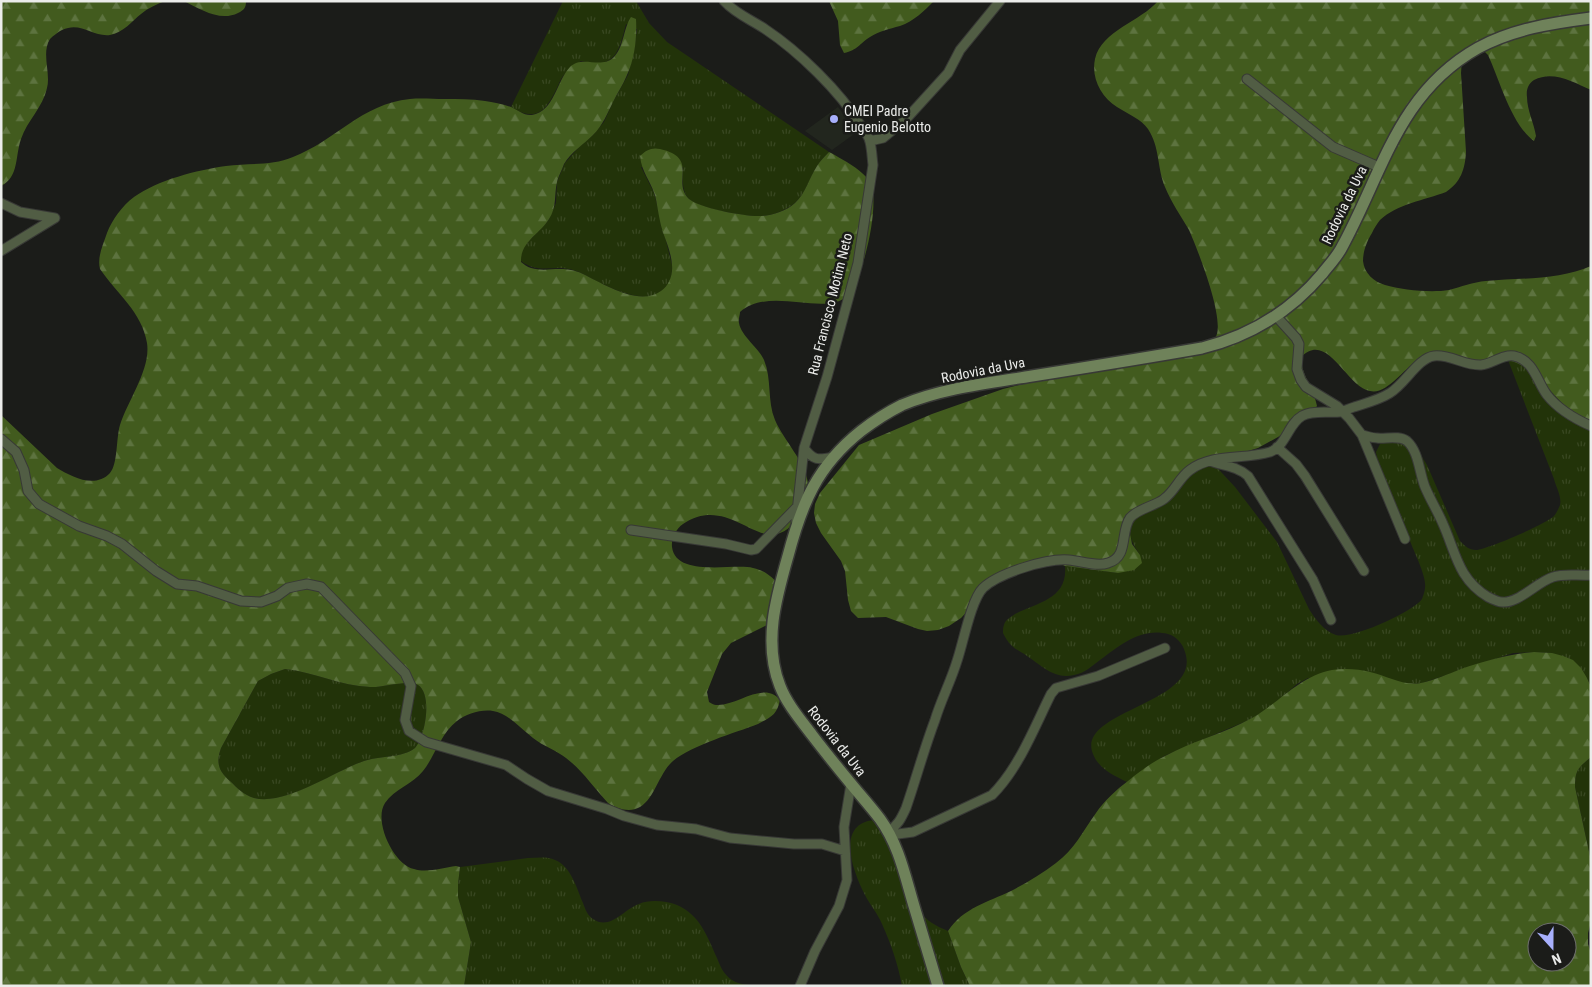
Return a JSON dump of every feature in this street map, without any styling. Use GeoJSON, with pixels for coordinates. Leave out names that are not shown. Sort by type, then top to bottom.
{"type":"FeatureCollection","features":[{"type":"Feature","properties":{"kind":"street","name":"Rua Francisco Motim Neto"},"geometry":{"type":"LineString","coordinates":[[724,1],[733,11],[764,28],[787,45],[830,84],[855,115],[870,142],[873,165],[858,263],[827,377],[804,448],[796,508],[796,527]]}},
{"type":"Feature","properties":{"kind":"street"},"geometry":{"type":"LineString","coordinates":[[870,142],[883,138],[907,118],[948,73],[960,50],[1000,1]]}},
{"type":"Feature","properties":{"kind":"street","name":"Rodovia da Uva"},"geometry":{"type":"LineString","coordinates":[[938,986],[902,864],[888,832],[880,819],[850,784],[788,703],[775,671],[771,651],[772,624],[783,573],[796,527],[814,484],[833,456],[851,439],[891,411],[918,400],[974,386],[1202,348],[1236,338],[1265,324],[1308,289],[1342,248],[1379,167],[1412,107],[1435,81],[1464,57],[1480,47],[1525,30],[1591,18]]}},
{"type":"Feature","properties":{"kind":"street"},"geometry":{"type":"LineString","coordinates":[[1247,79],[1333,147],[1379,167]]}},
{"type":"Feature","properties":{"kind":"street"},"geometry":{"type":"LineString","coordinates":[[1,203],[20,212],[55,218],[1,251]]}},
{"type":"Feature","properties":{"kind":"street"},"geometry":{"type":"LineString","coordinates":[[1276,316],[1299,344],[1298,369],[1301,380],[1306,387],[1337,406],[1362,435],[1405,539]]}},
{"type":"Feature","properties":{"kind":"street"},"geometry":{"type":"LineString","coordinates":[[888,832],[900,821],[906,808],[935,718],[948,690],[973,607],[981,591],[993,582],[1041,562],[1066,559],[1102,564],[1109,563],[1120,555],[1130,518],[1168,497],[1190,470],[1210,462],[1273,451],[1293,425],[1304,415],[1342,412],[1376,400],[1403,384],[1418,365],[1433,356],[1440,356],[1474,365],[1483,365],[1506,356],[1514,356],[1530,364],[1548,397],[1559,407],[1591,426]]}},
{"type":"Feature","properties":{"kind":"street"},"geometry":{"type":"LineString","coordinates":[[1362,435],[1376,438],[1398,438],[1405,440],[1411,447],[1416,456],[1424,486],[1444,525],[1461,568],[1468,581],[1482,593],[1492,599],[1503,602],[1516,599],[1534,586],[1553,577],[1591,575]]}},
{"type":"Feature","properties":{"kind":"street"},"geometry":{"type":"LineString","coordinates":[[1,438],[16,452],[24,470],[28,491],[39,504],[79,526],[96,531],[122,544],[156,571],[177,584],[197,586],[242,601],[261,602],[277,596],[288,588],[307,584],[321,587],[405,673],[410,686],[404,720],[409,731],[426,742],[506,764],[527,780],[548,791],[657,825],[696,830],[730,838],[794,844],[822,844],[845,852]]}},
{"type":"Feature","properties":{"kind":"street"},"geometry":{"type":"LineString","coordinates":[[1277,447],[1296,464],[1305,476],[1364,571]]}},
{"type":"Feature","properties":{"kind":"street"},"geometry":{"type":"LineString","coordinates":[[804,448],[810,456],[816,459],[833,456]]}},
{"type":"Feature","properties":{"kind":"street"},"geometry":{"type":"LineString","coordinates":[[1210,462],[1230,466],[1248,476],[1313,580],[1331,620]]}},
{"type":"Feature","properties":{"kind":"street"},"geometry":{"type":"LineString","coordinates":[[631,530],[726,544],[750,550],[756,549],[796,508]]}},
{"type":"Feature","properties":{"kind":"street"},"geometry":{"type":"LineString","coordinates":[[888,832],[898,834],[913,832],[992,795],[1000,787],[1020,757],[1051,694],[1056,688],[1098,676],[1164,648]]}},
{"type":"Feature","properties":{"kind":"street"},"geometry":{"type":"LineString","coordinates":[[800,986],[815,951],[839,906],[847,880],[844,827],[850,784]]}},
{"type":"Feature","properties":{"kind":"shaded area","name":"CMEI Padre Eugenio Belotto"},"geometry":{"type":"Polygon","coordinates":[[[838,107],[857,132],[832,150],[805,131],[838,107]]]}},
{"type":"Feature","properties":{"kind":"green space"},"geometry":{"type":"Polygon","coordinates":[[[1,1],[165,1],[147,10],[115,34],[98,34],[75,27],[60,31],[50,39],[46,50],[48,82],[45,95],[21,139],[14,172],[7,182],[1,186],[1,1]]]}},
{"type":"Feature","properties":{"kind":"green space"},"geometry":{"type":"Polygon","coordinates":[[[184,1],[246,1],[242,11],[224,16],[203,11],[184,1]]]}},
{"type":"Feature","properties":{"kind":"green space"},"geometry":{"type":"Polygon","coordinates":[[[563,1],[636,1],[649,23],[667,42],[829,152],[818,164],[799,199],[786,209],[764,216],[724,211],[703,206],[690,200],[684,189],[683,167],[641,167],[654,193],[672,265],[669,286],[661,293],[653,296],[645,297],[628,294],[566,268],[534,267],[521,261],[521,253],[526,244],[548,221],[556,203],[557,182],[565,163],[604,122],[628,75],[634,51],[637,29],[626,24],[619,48],[612,58],[599,63],[581,61],[569,70],[563,76],[552,98],[543,110],[538,113],[526,114],[511,107],[563,1]]]}},
{"type":"Feature","properties":{"kind":"green space"},"geometry":{"type":"Polygon","coordinates":[[[829,1],[934,1],[910,21],[877,33],[849,52],[844,53],[840,45],[838,21],[829,1]]]}},
{"type":"Feature","properties":{"kind":"green space"},"geometry":{"type":"Polygon","coordinates":[[[1158,1],[1591,1],[1591,90],[1563,78],[1548,76],[1541,77],[1530,83],[1527,94],[1528,107],[1536,136],[1534,141],[1519,124],[1513,113],[1488,55],[1483,50],[1462,59],[1461,73],[1466,152],[1465,164],[1461,175],[1446,192],[1403,206],[1380,220],[1367,243],[1363,261],[1368,273],[1381,284],[1425,291],[1449,290],[1472,283],[1553,276],[1579,271],[1591,266],[1591,424],[1566,407],[1529,370],[1511,361],[1480,364],[1443,358],[1422,359],[1383,389],[1370,391],[1361,387],[1328,355],[1320,350],[1311,351],[1301,357],[1303,370],[1317,406],[1310,416],[1258,448],[1235,455],[1209,459],[1161,497],[1144,507],[1132,522],[1130,533],[1132,544],[1140,555],[1142,563],[1134,570],[1118,573],[1065,566],[1045,560],[997,580],[961,618],[949,626],[938,630],[927,631],[918,629],[886,617],[858,618],[851,611],[845,571],[841,561],[821,533],[814,513],[815,504],[820,493],[859,445],[932,414],[1003,389],[1044,379],[1086,374],[1117,367],[1206,345],[1215,338],[1218,330],[1217,317],[1210,285],[1189,230],[1165,187],[1152,136],[1142,122],[1106,98],[1098,86],[1094,73],[1095,59],[1105,41],[1113,33],[1142,15],[1158,1]]]}},
{"type":"Feature","properties":{"kind":"green space"},"geometry":{"type":"Polygon","coordinates":[[[631,17],[636,19],[635,47],[627,75],[600,127],[564,164],[557,182],[552,214],[527,244],[522,255],[521,262],[530,268],[575,271],[611,288],[632,295],[652,295],[664,289],[671,276],[671,259],[661,227],[655,195],[642,167],[640,156],[652,149],[657,148],[672,153],[679,158],[683,171],[682,185],[689,199],[702,206],[745,215],[765,216],[774,214],[783,211],[795,203],[805,190],[821,160],[829,152],[864,174],[871,184],[873,194],[872,225],[864,260],[852,289],[846,297],[836,302],[824,304],[766,301],[752,305],[740,312],[740,328],[764,360],[775,420],[799,459],[806,475],[808,483],[807,493],[795,520],[784,531],[770,535],[725,517],[712,515],[698,517],[680,526],[672,540],[672,547],[676,557],[684,563],[707,567],[753,568],[769,575],[780,587],[776,617],[767,625],[731,643],[722,654],[707,692],[709,702],[716,705],[724,705],[758,693],[773,695],[780,700],[775,712],[758,724],[681,755],[668,766],[650,798],[640,807],[632,810],[615,807],[608,803],[572,763],[537,741],[499,712],[479,711],[465,716],[451,726],[419,776],[393,794],[385,803],[382,811],[382,820],[387,841],[399,860],[407,866],[419,870],[460,867],[458,897],[471,942],[464,986],[1,986],[1,415],[57,468],[76,478],[91,481],[98,480],[104,478],[113,469],[120,425],[142,374],[147,353],[147,343],[140,322],[100,269],[101,251],[107,233],[115,218],[134,197],[154,186],[190,173],[215,168],[285,160],[322,142],[363,115],[393,102],[410,99],[475,100],[505,105],[526,115],[539,113],[550,102],[570,67],[580,62],[608,61],[617,54],[631,17]],[[285,669],[258,681],[221,748],[218,762],[221,770],[235,786],[247,795],[254,798],[267,799],[280,797],[310,786],[364,761],[404,754],[415,748],[419,743],[426,716],[426,706],[423,690],[418,685],[402,683],[375,687],[359,686],[285,669]]]}},
{"type":"Feature","properties":{"kind":"green space"},"geometry":{"type":"Polygon","coordinates":[[[1508,360],[1525,367],[1565,406],[1591,424],[1591,687],[1587,678],[1552,653],[1534,652],[1513,653],[1422,683],[1408,684],[1397,681],[1308,678],[1297,684],[1269,708],[1251,719],[1164,756],[1127,782],[1099,764],[1093,754],[1093,739],[1102,727],[1119,716],[1159,696],[1176,684],[1185,670],[1185,652],[1181,643],[1168,634],[1158,632],[1140,635],[1123,643],[1085,671],[1074,675],[1061,676],[1043,668],[1011,645],[1003,633],[1007,620],[1057,593],[1065,577],[1065,566],[1118,573],[1140,555],[1130,535],[1131,526],[1136,515],[1209,459],[1235,487],[1277,542],[1309,609],[1324,628],[1336,635],[1355,633],[1381,624],[1407,611],[1422,599],[1425,583],[1420,565],[1378,463],[1376,452],[1382,440],[1389,437],[1416,447],[1427,465],[1460,541],[1471,549],[1482,549],[1529,530],[1549,520],[1559,508],[1560,499],[1554,479],[1508,360]]]}},
{"type":"Feature","properties":{"kind":"green space"},"geometry":{"type":"Polygon","coordinates":[[[1534,652],[1563,656],[1573,660],[1581,668],[1591,687],[1591,757],[1578,770],[1575,787],[1591,861],[1591,922],[1588,944],[1591,954],[1591,986],[970,986],[948,931],[954,923],[968,911],[1017,888],[1056,863],[1073,846],[1106,800],[1155,761],[1252,718],[1300,684],[1321,673],[1337,669],[1366,671],[1414,684],[1436,679],[1461,669],[1506,656],[1534,652]]]}},
{"type":"Feature","properties":{"kind":"green space"},"geometry":{"type":"Polygon","coordinates":[[[285,669],[359,686],[375,687],[402,683],[418,685],[423,690],[426,706],[426,716],[419,743],[415,748],[404,754],[364,761],[281,797],[267,799],[254,798],[247,795],[235,786],[221,770],[218,762],[221,748],[258,681],[285,669]]]}},
{"type":"Feature","properties":{"kind":"green space"},"geometry":{"type":"Polygon","coordinates":[[[1591,757],[1591,861],[1575,787],[1578,770],[1591,757]]]}},
{"type":"Feature","properties":{"kind":"green space"},"geometry":{"type":"Polygon","coordinates":[[[874,820],[880,822],[919,910],[932,923],[948,931],[970,986],[902,986],[888,939],[880,920],[860,885],[852,862],[850,850],[854,830],[862,823],[874,820]]]}},
{"type":"Feature","properties":{"kind":"green space"},"geometry":{"type":"Polygon","coordinates":[[[528,858],[549,858],[561,863],[573,878],[588,914],[599,922],[611,921],[633,907],[648,901],[668,902],[685,909],[692,914],[702,927],[727,976],[739,983],[765,986],[464,986],[471,942],[458,897],[460,867],[528,858]]]}},
{"type":"Feature","properties":{"kind":"place","name":"CMEI Padre Eugenio Belotto"},"geometry":{"type":"Point","coordinates":[834,119]}}]}
